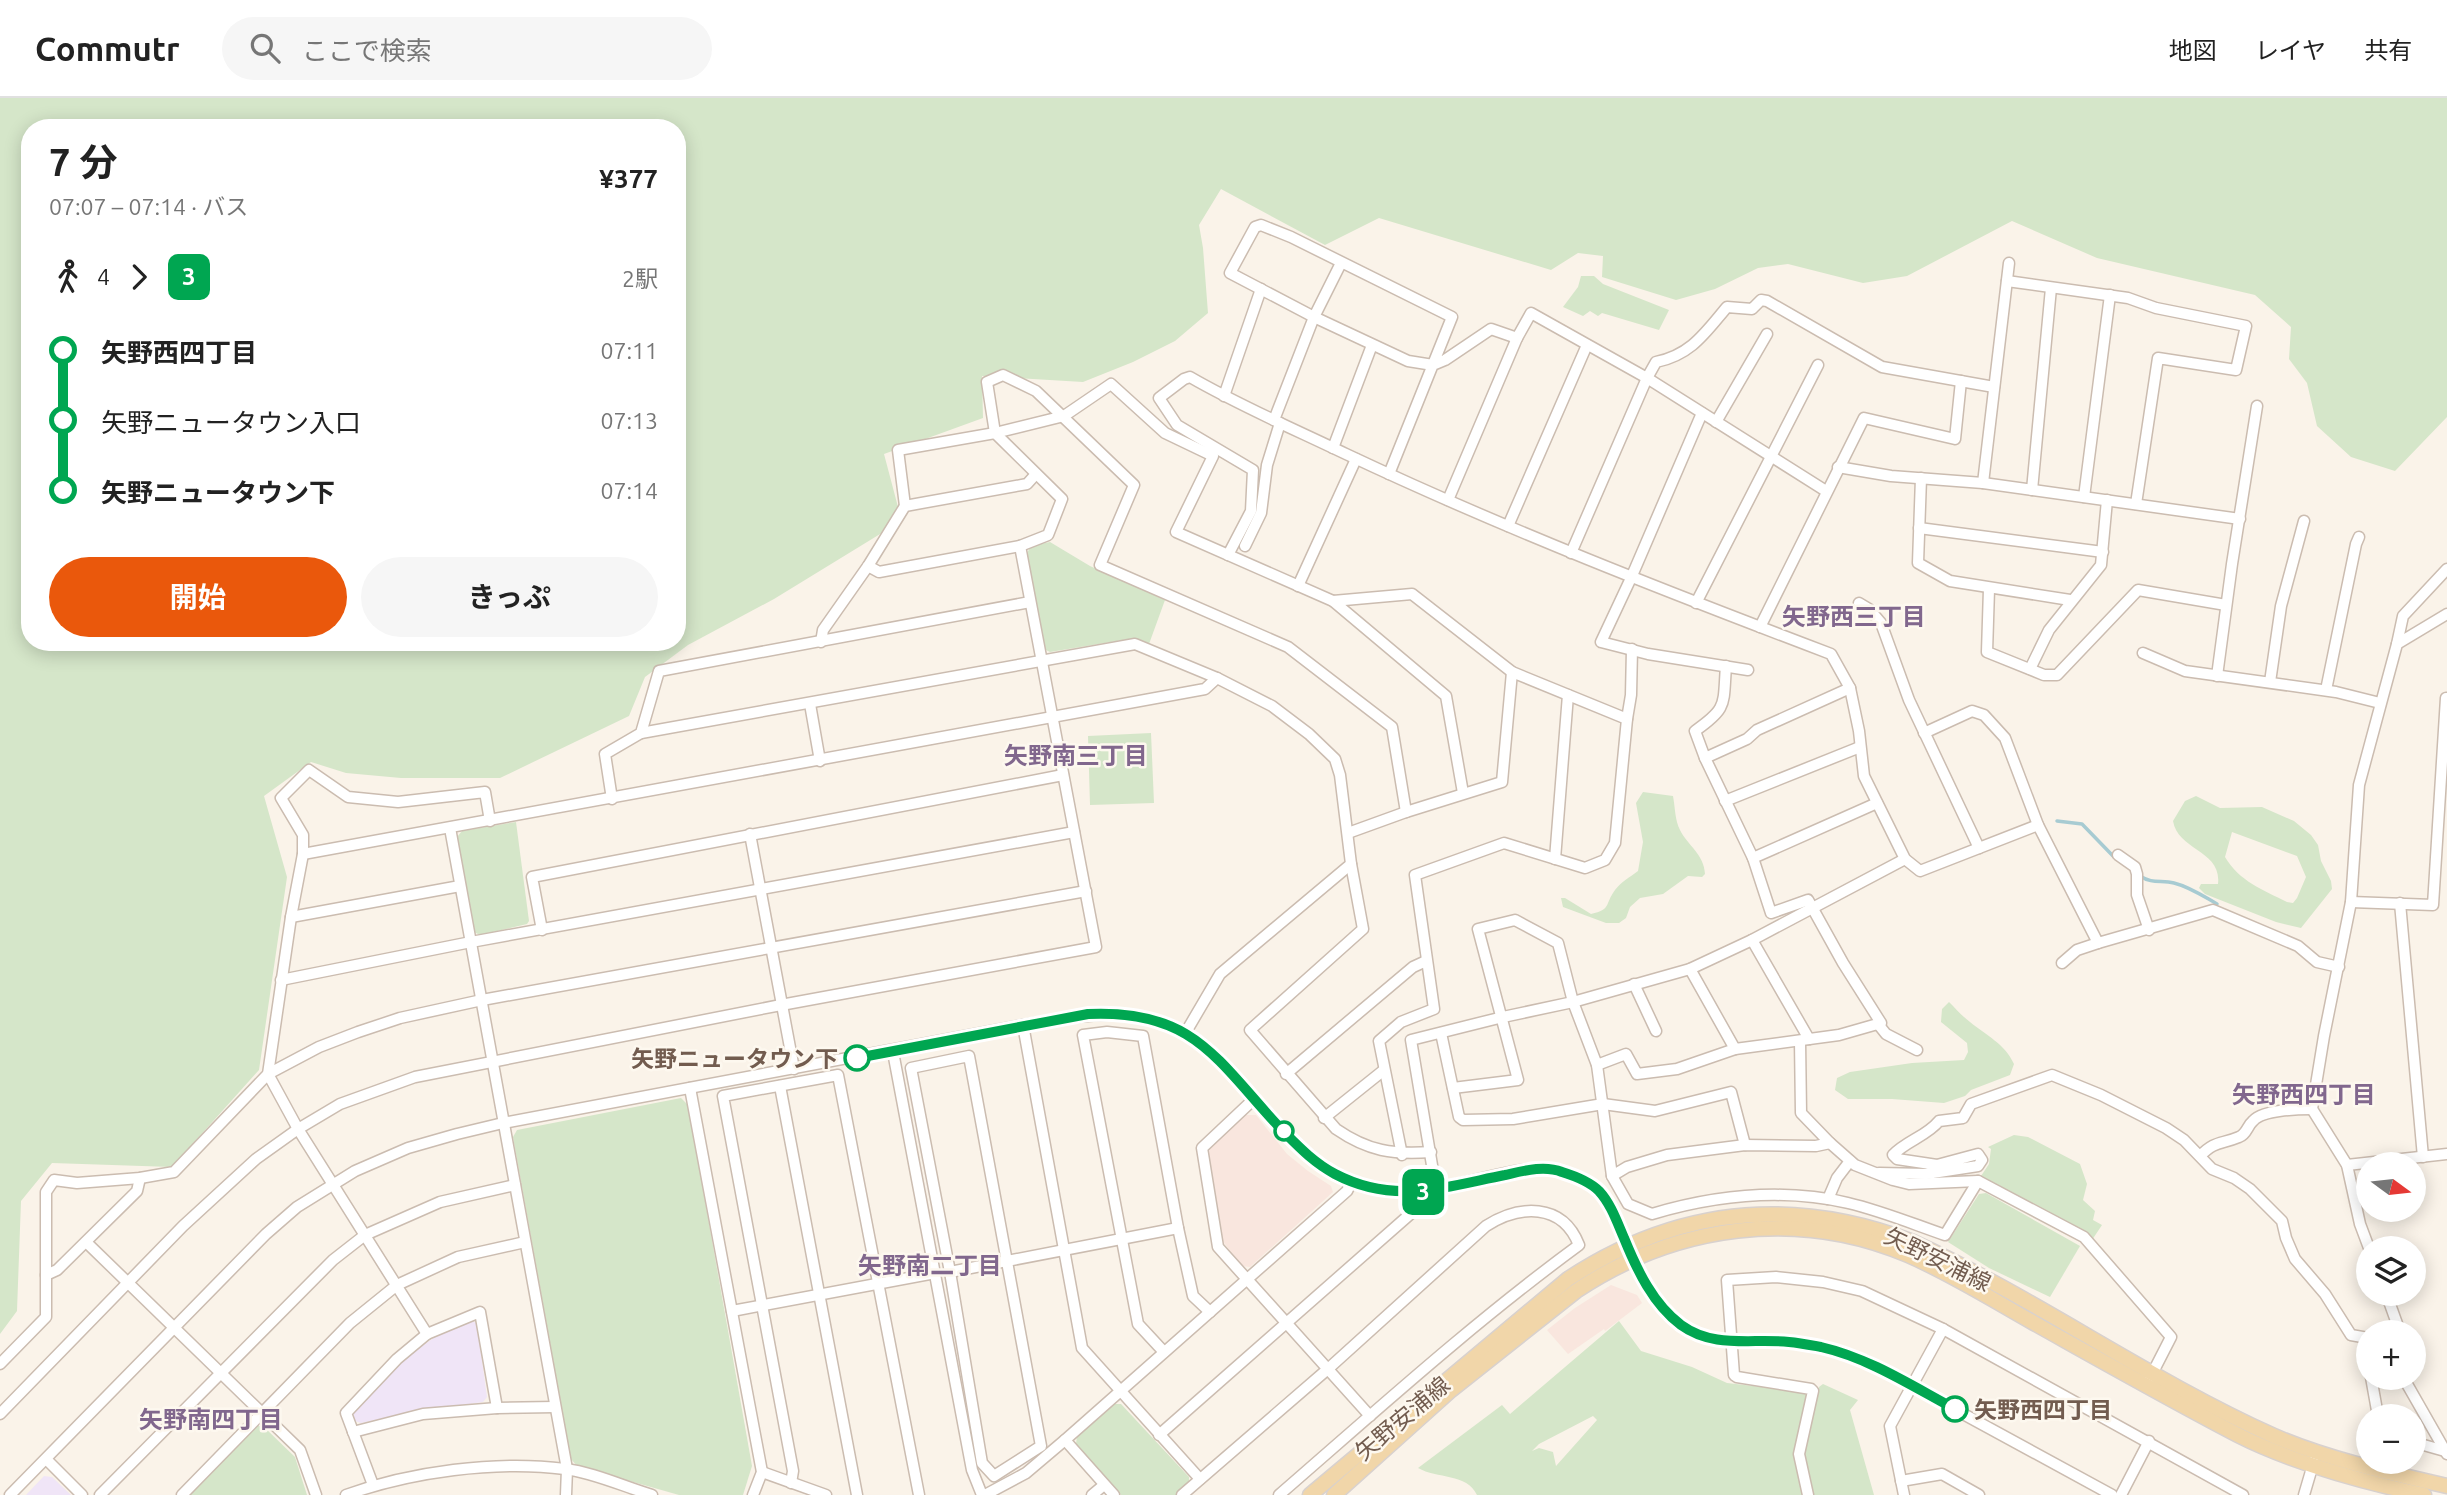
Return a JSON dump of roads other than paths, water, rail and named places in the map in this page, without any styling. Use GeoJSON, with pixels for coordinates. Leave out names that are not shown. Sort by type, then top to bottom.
{"type":"FeatureCollection","features":[{"type":"Feature","properties":{"kind":"main road","name":"矢野安浦線"},"geometry":{"type":"LineString","coordinates":[[1310,1495],[1568,1279],[1691,1223],[1735,1216],[1803,1215],[1859,1224],[1892,1234],[1933,1252],[2315,1459]]}},
{"type":"Feature","properties":{"kind":"main road","name":"矢野安浦線"},"geometry":{"type":"LineString","coordinates":[[1334,1495],[1516,1337],[1630,1252],[1694,1237],[1759,1228],[1824,1231],[1866,1240],[1927,1264],[2241,1436],[2416,1488],[2447,1486]]}},
{"type":"Feature","properties":{"kind":"street"},"geometry":{"type":"LineString","coordinates":[[1388,474],[1433,365],[1452,317],[1261,225],[1255,228],[1230,273],[1314,317],[1408,361],[1433,365],[1491,329],[1517,338]]}},
{"type":"Feature","properties":{"kind":"street"},"geometry":{"type":"LineString","coordinates":[[1245,546],[1261,513],[1266,465],[1277,421],[1314,317],[1341,263]]}},
{"type":"Feature","properties":{"kind":"street"},"geometry":{"type":"LineString","coordinates":[[1983,483],[2009,263]]}},
{"type":"Feature","properties":{"kind":"street"},"geometry":{"type":"LineString","coordinates":[[2007,281],[2128,298],[2156,308],[2246,326],[2236,370],[2158,358],[2136,503]]}},
{"type":"Feature","properties":{"kind":"street"},"geometry":{"type":"LineString","coordinates":[[2032,490],[2051,288]]}},
{"type":"Feature","properties":{"kind":"street"},"geometry":{"type":"LineString","coordinates":[[1224,396],[1261,289]]}},
{"type":"Feature","properties":{"kind":"street"},"geometry":{"type":"LineString","coordinates":[[2084,497],[2110,295]]}},
{"type":"Feature","properties":{"kind":"street"},"geometry":{"type":"LineString","coordinates":[[1571,553],[1656,362],[1674,358],[1691,348],[1727,307],[1752,309],[1760,300],[1767,301],[1882,367],[1994,387]]}},
{"type":"Feature","properties":{"kind":"street"},"geometry":{"type":"LineString","coordinates":[[1448,500],[1517,338],[1531,313],[1647,378],[1826,491]]}},
{"type":"Feature","properties":{"kind":"street"},"geometry":{"type":"LineString","coordinates":[[1716,422],[1767,334]]}},
{"type":"Feature","properties":{"kind":"street"},"geometry":{"type":"LineString","coordinates":[[1334,448],[1372,345]]}},
{"type":"Feature","properties":{"kind":"street"},"geometry":{"type":"LineString","coordinates":[[1508,526],[1587,345]]}},
{"type":"Feature","properties":{"kind":"street"},"geometry":{"type":"LineString","coordinates":[[1696,603],[1818,365]]}},
{"type":"Feature","properties":{"kind":"street"},"geometry":{"type":"LineString","coordinates":[[868,566],[879,572],[1020,547],[1048,535],[1062,499],[995,433],[987,382],[1003,375],[1036,391],[1134,485],[1100,565],[1288,647],[1392,727],[1406,812]]}},
{"type":"Feature","properties":{"kind":"street"},"geometry":{"type":"LineString","coordinates":[[1228,555],[1251,510],[1253,470],[1177,425],[1159,398],[1190,377],[1224,396],[1388,474],[1508,526],[1632,578],[1831,654],[1850,688],[1859,731],[1864,776],[1905,859],[1920,871],[2038,825]]}},
{"type":"Feature","properties":{"kind":"street"},"geometry":{"type":"LineString","coordinates":[[1760,626],[1864,418],[1955,439],[1961,381]]}},
{"type":"Feature","properties":{"kind":"street"},"geometry":{"type":"LineString","coordinates":[[821,642],[823,630],[868,566],[905,506],[898,450],[995,433],[1064,416],[1111,384],[1165,433],[1213,456],[1176,532],[1333,601],[1446,696],[1463,793]]}},
{"type":"Feature","properties":{"kind":"street"},"geometry":{"type":"LineString","coordinates":[[2217,676],[2257,406]]}},
{"type":"Feature","properties":{"kind":"street"},"geometry":{"type":"LineString","coordinates":[[1702,413],[1632,578],[1601,642],[1748,670]]}},
{"type":"Feature","properties":{"kind":"street"},"geometry":{"type":"LineString","coordinates":[[1298,586],[1356,458]]}},
{"type":"Feature","properties":{"kind":"street"},"geometry":{"type":"LineString","coordinates":[[1838,467],[1983,483],[2240,519]]}},
{"type":"Feature","properties":{"kind":"street"},"geometry":{"type":"LineString","coordinates":[[905,506],[1027,484],[1036,474]]}},
{"type":"Feature","properties":{"kind":"street"},"geometry":{"type":"LineString","coordinates":[[1921,478],[1918,562],[1950,581],[2070,600]]}},
{"type":"Feature","properties":{"kind":"street"},"geometry":{"type":"LineString","coordinates":[[2030,669],[2049,630],[2070,600],[2101,565],[2107,500]]}},
{"type":"Feature","properties":{"kind":"street"},"geometry":{"type":"LineString","coordinates":[[2270,682],[2281,606],[2304,521]]}},
{"type":"Feature","properties":{"kind":"street"},"geometry":{"type":"LineString","coordinates":[[1919,528],[2103,552]]}},
{"type":"Feature","properties":{"kind":"street"},"geometry":{"type":"LineString","coordinates":[[2326,690],[2359,537]]}},
{"type":"Feature","properties":{"kind":"street"},"geometry":{"type":"LineString","coordinates":[[1,1411],[128,1285],[183,1226],[256,1159],[340,1104],[415,1077],[1096,947],[1020,547]]}},
{"type":"Feature","properties":{"kind":"street"},"geometry":{"type":"LineString","coordinates":[[2364,1236],[2347,1165],[2312,1110],[2351,902],[2359,785],[2403,616],[2447,569]]}},
{"type":"Feature","properties":{"kind":"street"},"geometry":{"type":"LineString","coordinates":[[1989,589],[1987,652],[2044,675],[2057,675],[2138,590],[2226,605]]}},
{"type":"Feature","properties":{"kind":"street"},"geometry":{"type":"LineString","coordinates":[[1333,601],[1412,594],[1512,672],[1627,719]]}},
{"type":"Feature","properties":{"kind":"street"},"geometry":{"type":"LineString","coordinates":[[641,733],[659,671],[1030,603]]}},
{"type":"Feature","properties":{"kind":"street"},"geometry":{"type":"LineString","coordinates":[[1859,603],[1881,623],[1909,701],[1979,848]]}},
{"type":"Feature","properties":{"kind":"street"},"geometry":{"type":"LineString","coordinates":[[2397,644],[2447,614]]}},
{"type":"Feature","properties":{"kind":"street"},"geometry":{"type":"LineString","coordinates":[[612,799],[606,754],[641,733],[1135,644],[1217,678],[1272,706],[1309,734],[1335,760],[1340,775],[1351,864],[1363,929],[1250,1030],[1324,1118],[1348,1138],[1402,1155],[1431,1152]]}},
{"type":"Feature","properties":{"kind":"street"},"geometry":{"type":"LineString","coordinates":[[1402,1155],[1380,1041],[1401,1022],[1434,1009],[1415,875],[1504,843],[1585,868],[1605,860],[1615,843],[1631,695],[1632,649]]}},
{"type":"Feature","properties":{"kind":"street"},"geometry":{"type":"LineString","coordinates":[[2143,653],[2185,671],[2326,690],[2380,703]]}},
{"type":"Feature","properties":{"kind":"street"},"geometry":{"type":"LineString","coordinates":[[1726,666],[1724,702],[1718,715],[1695,731],[1705,758],[1753,858],[1772,913],[1808,900],[1881,1023],[1878,1024]]}},
{"type":"Feature","properties":{"kind":"street"},"geometry":{"type":"LineString","coordinates":[[1348,833],[1502,782],[1512,672]]}},
{"type":"Feature","properties":{"kind":"street"},"geometry":{"type":"LineString","coordinates":[[303,854],[1053,718],[1205,688],[1217,678]]}},
{"type":"Feature","properties":{"kind":"street"},"geometry":{"type":"LineString","coordinates":[[1705,758],[1747,739],[1757,730],[1850,688]]}},
{"type":"Feature","properties":{"kind":"street"},"geometry":{"type":"LineString","coordinates":[[1555,859],[1568,695]]}},
{"type":"Feature","properties":{"kind":"street"},"geometry":{"type":"LineString","coordinates":[[2351,902],[2433,905],[2446,698]]}},
{"type":"Feature","properties":{"kind":"street"},"geometry":{"type":"LineString","coordinates":[[810,704],[820,761]]}},
{"type":"Feature","properties":{"kind":"street"},"geometry":{"type":"LineString","coordinates":[[1924,733],[1972,712],[1984,715],[2005,738],[2038,825],[2098,943]]}},
{"type":"Feature","properties":{"kind":"street"},"geometry":{"type":"LineString","coordinates":[[1725,801],[1860,747]]}},
{"type":"Feature","properties":{"kind":"street"},"geometry":{"type":"LineString","coordinates":[[427,1334],[298,1129],[268,1074],[303,854],[303,835],[281,798],[309,770],[348,797],[398,802],[485,792],[490,821]]}},
{"type":"Feature","properties":{"kind":"street"},"geometry":{"type":"LineString","coordinates":[[542,930],[532,877],[1063,775]]}},
{"type":"Feature","properties":{"kind":"street"},"geometry":{"type":"LineString","coordinates":[[1753,858],[1877,803]]}},
{"type":"Feature","properties":{"kind":"street"},"geometry":{"type":"LineString","coordinates":[[450,828],[567,1469],[566,1495]]}},
{"type":"Feature","properties":{"kind":"street"},"geometry":{"type":"LineString","coordinates":[[281,980],[471,942],[1074,832]]}},
{"type":"Feature","properties":{"kind":"street"},"geometry":{"type":"LineString","coordinates":[[750,834],[793,1069]]}},
{"type":"Feature","properties":{"kind":"street"},"geometry":{"type":"LineString","coordinates":[[2118,855],[2134,867],[2137,874],[2137,895],[2149,930]]}},
{"type":"Feature","properties":{"kind":"street"},"geometry":{"type":"LineString","coordinates":[[1159,1435],[1416,1209],[1431,1190],[1431,1152],[1411,1040],[1573,1002],[1690,969],[1752,940],[1905,859]]}},
{"type":"Feature","properties":{"kind":"street"},"geometry":{"type":"LineString","coordinates":[[1186,1032],[1220,974],[1351,864]]}},
{"type":"Feature","properties":{"kind":"street"},"geometry":{"type":"LineString","coordinates":[[291,917],[460,886]]}},
{"type":"Feature","properties":{"kind":"street"},"geometry":{"type":"LineString","coordinates":[[0,1363],[46,1317],[46,1192],[54,1180],[78,1182],[140,1178],[173,1172],[268,1074],[319,1047],[400,1018],[482,1000],[1086,891]]}},
{"type":"Feature","properties":{"kind":"street"},"geometry":{"type":"LineString","coordinates":[[2400,903],[2423,1152]]}},
{"type":"Feature","properties":{"kind":"street"},"geometry":{"type":"LineString","coordinates":[[2062,963],[2077,950],[2213,910],[2298,946],[2316,962],[2339,967]]}},
{"type":"Feature","properties":{"kind":"street"},"geometry":{"type":"LineString","coordinates":[[1453,1088],[1518,1080],[1478,929],[1515,920],[1558,943],[1573,1002],[1597,1065],[1612,1176],[1628,1204],[1652,1214],[1687,1204],[1754,1195],[1828,1199],[1886,1214],[1945,1235],[1978,1181]]}},
{"type":"Feature","properties":{"kind":"street"},"geometry":{"type":"LineString","coordinates":[[1752,940],[1804,1040],[1801,1113],[1829,1143],[1855,1165],[1909,1184],[1978,1181],[2084,1237],[2171,1337],[2146,1386]]}},
{"type":"Feature","properties":{"kind":"street"},"geometry":{"type":"LineString","coordinates":[[1286,1074],[1413,967],[1426,961]]}},
{"type":"Feature","properties":{"kind":"street"},"geometry":{"type":"LineString","coordinates":[[1690,969],[1735,1049]]}},
{"type":"Feature","properties":{"kind":"street"},"geometry":{"type":"LineString","coordinates":[[1634,984],[1656,1031]]}},
{"type":"Feature","properties":{"kind":"street"},"geometry":{"type":"LineString","coordinates":[[10,1495],[266,1234],[297,1207],[355,1171],[408,1148],[503,1123],[893,1052],[1023,1025],[1088,1014],[1115,1013],[1142,1017],[1186,1032],[1211,1051],[1310,1158],[1336,1175],[1352,1181],[1376,1189],[1413,1193],[1525,1170],[1548,1168],[1584,1181],[1601,1194],[1614,1215],[1656,1300],[1682,1326],[1704,1337],[1732,1342],[1789,1342],[1866,1361],[2112,1495]]}},
{"type":"Feature","properties":{"kind":"street"},"geometry":{"type":"LineString","coordinates":[[1597,1065],[1626,1054],[1637,1074],[1677,1069],[1735,1049],[1839,1035],[1878,1024]]}},
{"type":"Feature","properties":{"kind":"street"},"geometry":{"type":"LineString","coordinates":[[1878,1024],[1886,1034],[1917,1050]]}},
{"type":"Feature","properties":{"kind":"street"},"geometry":{"type":"LineString","coordinates":[[1023,1025],[1082,1348],[1200,1479]]}},
{"type":"Feature","properties":{"kind":"street"},"geometry":{"type":"LineString","coordinates":[[1164,1352],[1138,1324],[1083,1035],[1107,1032],[1143,1036],[1193,1296],[1210,1312]]}},
{"type":"Feature","properties":{"kind":"street"},"geometry":{"type":"LineString","coordinates":[[1441,1033],[1459,1117],[1463,1119],[1513,1119],[1603,1104],[1655,1111],[1731,1092],[1745,1145]]}},
{"type":"Feature","properties":{"kind":"street"},"geometry":{"type":"LineString","coordinates":[[893,1052],[972,1469],[983,1495],[1006,1486],[1026,1473],[1065,1440],[1347,1191],[1352,1181]]}},
{"type":"Feature","properties":{"kind":"street"},"geometry":{"type":"LineString","coordinates":[[969,1056],[1007,1261],[1041,1446],[994,1476],[982,1462],[950,1272],[911,1068],[969,1056]]}},
{"type":"Feature","properties":{"kind":"street"},"geometry":{"type":"LineString","coordinates":[[1324,1118],[1384,1070]]}},
{"type":"Feature","properties":{"kind":"street"},"geometry":{"type":"LineString","coordinates":[[790,1483],[793,1471],[723,1096],[838,1075],[919,1495]]}},
{"type":"Feature","properties":{"kind":"street"},"geometry":{"type":"LineString","coordinates":[[1879,1173],[1926,1174],[1978,1166],[1982,1160],[1978,1154],[1937,1165],[1897,1159],[1893,1155],[1933,1129],[1939,1121],[1963,1118],[1971,1104],[2052,1075],[2101,1095],[2166,1128],[2184,1140],[2212,1169],[2234,1178],[2250,1189],[2282,1221],[2295,1259],[2325,1294],[2350,1335],[2356,1336]]}},
{"type":"Feature","properties":{"kind":"street"},"geometry":{"type":"LineString","coordinates":[[780,1086],[857,1495]]}},
{"type":"Feature","properties":{"kind":"street"},"geometry":{"type":"LineString","coordinates":[[690,1088],[762,1472],[753,1495]]}},
{"type":"Feature","properties":{"kind":"street"},"geometry":{"type":"LineString","coordinates":[[1254,1099],[1202,1148],[1219,1247],[1370,1416]]}},
{"type":"Feature","properties":{"kind":"street"},"geometry":{"type":"LineString","coordinates":[[2200,1156],[2214,1143],[2239,1137],[2245,1133],[2253,1119],[2262,1115],[2312,1110]]}},
{"type":"Feature","properties":{"kind":"street"},"geometry":{"type":"LineString","coordinates":[[1612,1176],[1627,1167],[1667,1155],[1745,1145],[1816,1146],[1829,1143]]}},
{"type":"Feature","properties":{"kind":"street"},"geometry":{"type":"LineString","coordinates":[[2426,1157],[2447,1154]]}},
{"type":"Feature","properties":{"kind":"street"},"geometry":{"type":"LineString","coordinates":[[1828,1199],[1837,1178],[1850,1161]]}},
{"type":"Feature","properties":{"kind":"street"},"geometry":{"type":"LineString","coordinates":[[2347,1165],[2356,1164]]}},
{"type":"Feature","properties":{"kind":"street"},"geometry":{"type":"LineString","coordinates":[[46,1275],[57,1270],[137,1191],[140,1178]]}},
{"type":"Feature","properties":{"kind":"street"},"geometry":{"type":"LineString","coordinates":[[100,1495],[333,1260],[365,1236],[440,1202],[514,1185]]}},
{"type":"Feature","properties":{"kind":"street"},"geometry":{"type":"LineString","coordinates":[[1182,1495],[1329,1368],[1486,1226],[1496,1219],[1516,1213],[1541,1211],[1564,1222],[1574,1233],[1579,1245],[1544,1270],[1279,1495]]}},
{"type":"Feature","properties":{"kind":"street"},"geometry":{"type":"LineString","coordinates":[[950,1272],[1178,1228]]}},
{"type":"Feature","properties":{"kind":"street"},"geometry":{"type":"LineString","coordinates":[[182,1495],[350,1323],[397,1285],[457,1257],[525,1241]]}},
{"type":"Feature","properties":{"kind":"street"},"geometry":{"type":"LineString","coordinates":[[86,1242],[300,1450],[316,1495]]}},
{"type":"Feature","properties":{"kind":"street"},"geometry":{"type":"LineString","coordinates":[[732,1311],[935,1273]]}},
{"type":"Feature","properties":{"kind":"street"},"geometry":{"type":"LineString","coordinates":[[1808,1495],[1799,1454],[1813,1391],[1734,1375],[1727,1280],[1776,1277],[1823,1282],[1862,1291],[1943,1329],[2243,1495]]}},
{"type":"Feature","properties":{"kind":"street"},"geometry":{"type":"LineString","coordinates":[[373,1485],[346,1413],[397,1359],[427,1334],[480,1312],[496,1408]]}},
{"type":"Feature","properties":{"kind":"street"},"geometry":{"type":"LineString","coordinates":[[1904,1495],[1890,1426],[1943,1329]]}},
{"type":"Feature","properties":{"kind":"street"},"geometry":{"type":"LineString","coordinates":[[2410,1390],[2446,1452]]}},
{"type":"Feature","properties":{"kind":"street"},"geometry":{"type":"LineString","coordinates":[[353,1432],[424,1415],[496,1408],[555,1407]]}},
{"type":"Feature","properties":{"kind":"street"},"geometry":{"type":"LineString","coordinates":[[1065,1440],[1114,1495]]}},
{"type":"Feature","properties":{"kind":"street"},"geometry":{"type":"LineString","coordinates":[[2121,1495],[2149,1441]]}},
{"type":"Feature","properties":{"kind":"street"},"geometry":{"type":"LineString","coordinates":[[2426,1446],[2446,1452]]}},
{"type":"Feature","properties":{"kind":"street"},"geometry":{"type":"LineString","coordinates":[[2304,1495],[2315,1459]]}},
{"type":"Feature","properties":{"kind":"street"},"geometry":{"type":"LineString","coordinates":[[46,1460],[82,1495]]}},
{"type":"Feature","properties":{"kind":"street"},"geometry":{"type":"LineString","coordinates":[[346,1495],[373,1485],[457,1470],[527,1466],[567,1469],[652,1495]]}},
{"type":"Feature","properties":{"kind":"street"},"geometry":{"type":"LineString","coordinates":[[762,1472],[826,1495]]}},
{"type":"Feature","properties":{"kind":"street"},"geometry":{"type":"LineString","coordinates":[[1901,1481],[1942,1474],[1979,1495]]}},
{"type":"Feature","properties":{"kind":"street"},"geometry":{"type":"LineString","coordinates":[[1092,1495],[1104,1485]]}},
{"type":"Feature","properties":{"kind":"waterway"},"geometry":{"type":"LineString","coordinates":[[2057,821],[2082,824],[2114,857]]}},
{"type":"Feature","properties":{"kind":"waterway"},"geometry":{"type":"LineString","coordinates":[[2140,876],[2180,885],[2217,904]]}},
{"type":"Feature","properties":{"kind":"place","name":"矢野ニュータウン下"},"geometry":{"type":"Point","coordinates":[857,1058]}},
{"type":"Feature","properties":{"kind":"place","name":"矢野西四丁目"},"geometry":{"type":"Point","coordinates":[1955,1409]}},
{"type":"Feature","properties":{"kind":"district","name":"矢野西三丁目"},"geometry":{"type":"Point","coordinates":[1854,616]}},
{"type":"Feature","properties":{"kind":"district","name":"矢野南三丁目"},"geometry":{"type":"Point","coordinates":[1076,755]}},
{"type":"Feature","properties":{"kind":"district","name":"矢野西四丁目"},"geometry":{"type":"Point","coordinates":[2304,1094]}},
{"type":"Feature","properties":{"kind":"district","name":"矢野南二丁目"},"geometry":{"type":"Point","coordinates":[930,1265]}},
{"type":"Feature","properties":{"kind":"district","name":"矢野南四丁目"},"geometry":{"type":"Point","coordinates":[211,1419]}}]}
